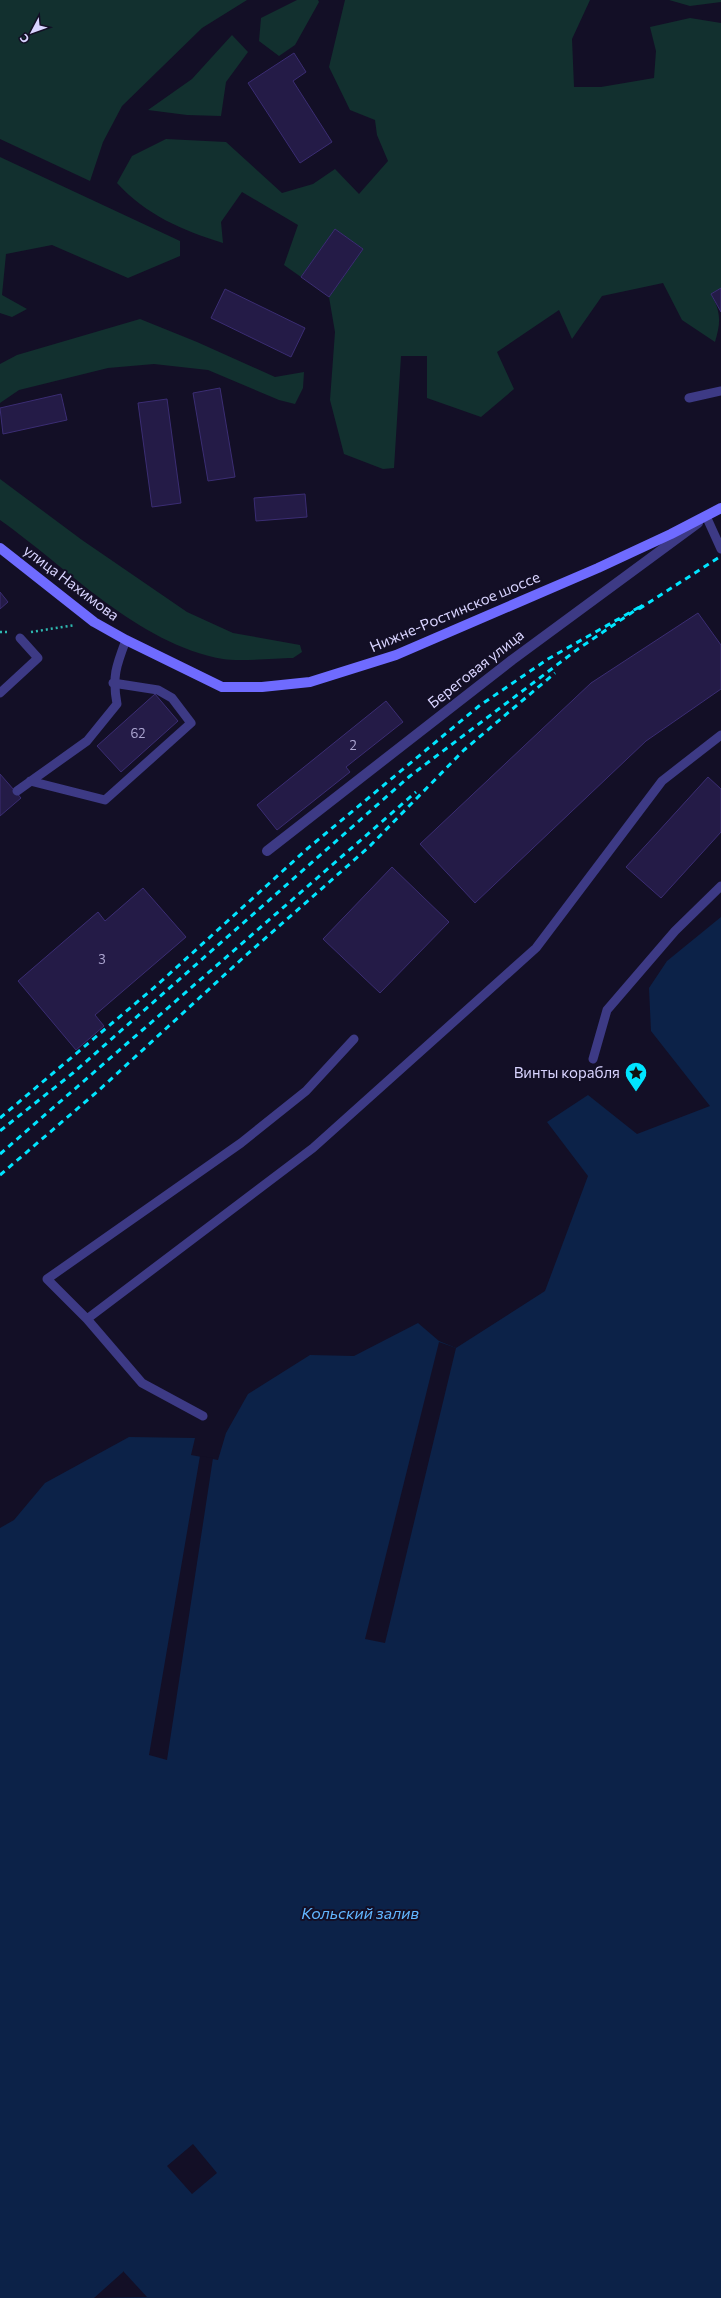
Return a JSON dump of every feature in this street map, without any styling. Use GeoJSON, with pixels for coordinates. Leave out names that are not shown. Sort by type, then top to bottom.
{"type":"FeatureCollection","features":[{"type":"Feature","properties":{"kind":"street","name":"Нижне-Ростинское шоссе"},"geometry":{"type":"LineString","coordinates":[[190,672],[222,687],[262,688],[310,682],[396,655],[598,568],[721,508]]}},
{"type":"Feature","properties":{"kind":"street","name":"Береговая улица"},"geometry":{"type":"LineString","coordinates":[[267,851],[512,660],[677,540],[706,516]]}},
{"type":"Feature","properties":{"kind":"street","name":"улица Нахимова"},"geometry":{"type":"LineString","coordinates":[[0,548],[94,622],[190,672]]}},
{"type":"Feature","properties":{"kind":"lane"},"geometry":{"type":"LineString","coordinates":[[689,398],[721,391]]}},
{"type":"Feature","properties":{"kind":"lane"},"geometry":{"type":"LineString","coordinates":[[706,516],[721,549]]}},
{"type":"Feature","properties":{"kind":"lane"},"geometry":{"type":"LineString","coordinates":[[0,693],[38,658],[20,638]]}},
{"type":"Feature","properties":{"kind":"lane"},"geometry":{"type":"LineString","coordinates":[[17,791],[87,741],[117,704],[113,683],[115,669],[126,640]]}},
{"type":"Feature","properties":{"kind":"lane"},"geometry":{"type":"LineString","coordinates":[[30,781],[105,800],[191,723],[172,698],[158,690],[113,683]]}},
{"type":"Feature","properties":{"kind":"lane"},"geometry":{"type":"LineString","coordinates":[[87,1319],[313,1148],[536,948],[662,781],[721,735]]}},
{"type":"Feature","properties":{"kind":"lane"},"geometry":{"type":"LineString","coordinates":[[593,1059],[608,1010],[675,931],[721,886]]}},
{"type":"Feature","properties":{"kind":"lane"},"geometry":{"type":"LineString","coordinates":[[203,1416],[142,1383],[87,1319],[47,1278],[241,1143],[306,1091],[354,1039]]}},
{"type":"Feature","properties":{"kind":"path"},"geometry":{"type":"LineString","coordinates":[[28,632],[94,622]]}},
{"type":"Feature","properties":{"kind":"green space"},"geometry":{"type":"Polygon","coordinates":[[[0,0],[247,0],[202,28],[122,106],[103,142],[90,181],[0,139],[0,0]]]}},
{"type":"Feature","properties":{"kind":"green space"},"geometry":{"type":"Polygon","coordinates":[[[297,0],[318,0],[319,2],[295,45],[279,56],[259,41],[261,18],[297,0]]]}},
{"type":"Feature","properties":{"kind":"green space"},"geometry":{"type":"Polygon","coordinates":[[[345,0],[590,0],[572,39],[574,87],[601,87],[654,78],[656,51],[650,27],[690,18],[721,23],[721,288],[711,294],[717,306],[719,317],[715,342],[682,320],[663,283],[602,296],[572,339],[559,310],[497,352],[514,389],[481,417],[427,398],[427,356],[401,356],[394,468],[383,469],[344,454],[330,400],[335,332],[329,297],[363,249],[335,229],[301,277],[284,265],[298,225],[242,192],[221,222],[223,243],[193,233],[152,213],[117,183],[132,156],[166,139],[226,142],[282,193],[313,184],[335,169],[359,194],[388,161],[377,135],[375,120],[350,110],[329,67],[345,0]]]}},
{"type":"Feature","properties":{"kind":"green space"},"geometry":{"type":"Polygon","coordinates":[[[669,0],[721,0],[721,2],[690,6],[669,0]]]}},
{"type":"Feature","properties":{"kind":"green space"},"geometry":{"type":"Polygon","coordinates":[[[232,35],[248,52],[226,82],[221,116],[187,115],[148,110],[192,79],[232,35]]]}},
{"type":"Feature","properties":{"kind":"green space"},"geometry":{"type":"Polygon","coordinates":[[[0,157],[180,241],[180,256],[128,278],[52,245],[6,254],[2,295],[27,309],[12,317],[0,313],[0,157]]]}},
{"type":"Feature","properties":{"kind":"green space"},"geometry":{"type":"Polygon","coordinates":[[[140,319],[197,342],[275,377],[304,372],[303,388],[295,404],[279,400],[208,370],[154,364],[108,368],[19,390],[0,403],[0,364],[17,355],[140,319]]]}},
{"type":"Feature","properties":{"kind":"green space"},"geometry":{"type":"Polygon","coordinates":[[[0,479],[82,540],[187,612],[233,633],[300,645],[302,652],[293,658],[230,660],[192,651],[162,638],[105,602],[0,520],[0,479]]]}},
{"type":"Feature","properties":{"kind":"water","name":"Кольский залив"},"geometry":{"type":"Polygon","coordinates":[[[721,917],[721,2298],[0,2298],[0,1528],[14,1520],[45,1483],[129,1437],[195,1438],[191,1455],[218,1460],[226,1433],[248,1394],[310,1355],[354,1356],[418,1323],[439,1341],[456,1348],[545,1291],[588,1176],[547,1122],[588,1095],[637,1134],[710,1106],[651,1031],[649,988],[667,961],[721,917]]]}},
{"type":"Feature","properties":{"kind":"pier"},"geometry":{"type":"Polygon","coordinates":[[[439,1342],[456,1348],[385,1643],[365,1639],[439,1342]]]}},
{"type":"Feature","properties":{"kind":"pier"},"geometry":{"type":"Polygon","coordinates":[[[200,1456],[213,1458],[167,1760],[149,1755],[200,1456]]]}},
{"type":"Feature","properties":{"kind":"pier"},"geometry":{"type":"Polygon","coordinates":[[[193,2144],[217,2173],[192,2194],[167,2166],[193,2144]]]}},
{"type":"Feature","properties":{"kind":"pier"},"geometry":{"type":"Polygon","coordinates":[[[123,2272],[147,2297],[94,2298],[123,2272]]]}},
{"type":"Feature","properties":{"kind":"building"},"geometry":{"type":"Polygon","coordinates":[[[294,53],[306,72],[293,81],[332,142],[300,163],[248,83],[294,53]]]}},
{"type":"Feature","properties":{"kind":"building"},"geometry":{"type":"Polygon","coordinates":[[[335,229],[363,249],[329,297],[301,277],[335,229]]]}},
{"type":"Feature","properties":{"kind":"building"},"geometry":{"type":"Polygon","coordinates":[[[721,288],[721,312],[711,294],[721,288]]]}},
{"type":"Feature","properties":{"kind":"building"},"geometry":{"type":"Polygon","coordinates":[[[225,289],[305,328],[291,357],[211,318],[225,289]]]}},
{"type":"Feature","properties":{"kind":"building"},"geometry":{"type":"Polygon","coordinates":[[[220,388],[235,477],[208,481],[193,393],[220,388]]]}},
{"type":"Feature","properties":{"kind":"building"},"geometry":{"type":"Polygon","coordinates":[[[61,394],[67,420],[3,434],[0,408],[61,394]]]}},
{"type":"Feature","properties":{"kind":"building"},"geometry":{"type":"Polygon","coordinates":[[[167,399],[181,503],[152,507],[138,403],[167,399]]]}},
{"type":"Feature","properties":{"kind":"building"},"geometry":{"type":"Polygon","coordinates":[[[305,494],[307,517],[256,521],[254,498],[305,494]]]}},
{"type":"Feature","properties":{"kind":"building"},"geometry":{"type":"Polygon","coordinates":[[[0,592],[8,602],[0,609],[0,592]]]}},
{"type":"Feature","properties":{"kind":"building"},"geometry":{"type":"Polygon","coordinates":[[[698,613],[721,645],[721,689],[646,741],[475,903],[420,844],[591,683],[698,613]]]}},
{"type":"Feature","properties":{"kind":"building"},"geometry":{"type":"Polygon","coordinates":[[[155,694],[178,721],[121,772],[97,746],[155,694]]]}},
{"type":"Feature","properties":{"kind":"building"},"geometry":{"type":"Polygon","coordinates":[[[386,701],[403,722],[346,767],[350,772],[277,830],[257,805],[386,701]]]}},
{"type":"Feature","properties":{"kind":"building"},"geometry":{"type":"Polygon","coordinates":[[[0,774],[21,798],[0,816],[0,774]]]}},
{"type":"Feature","properties":{"kind":"building"},"geometry":{"type":"Polygon","coordinates":[[[708,777],[721,789],[721,832],[661,898],[626,867],[708,777]]]}},
{"type":"Feature","properties":{"kind":"building"},"geometry":{"type":"Polygon","coordinates":[[[392,867],[449,922],[380,993],[323,939],[392,867]]]}},
{"type":"Feature","properties":{"kind":"building"},"geometry":{"type":"Polygon","coordinates":[[[143,888],[186,937],[95,1015],[104,1026],[76,1050],[18,981],[98,912],[105,921],[143,888]]]}},
{"type":"Feature","properties":{"kind":"railway"},"geometry":{"type":"LineString","coordinates":[[639,609],[721,556]]}},
{"type":"Feature","properties":{"kind":"railway"},"geometry":{"type":"LineString","coordinates":[[0,1118],[156,986],[307,849],[479,706],[548,659],[643,605],[578,649],[410,776],[73,1073],[0,1131]]}},
{"type":"Feature","properties":{"kind":"railway"},"geometry":{"type":"LineString","coordinates":[[0,1175],[98,1091],[244,957],[369,847],[464,750],[555,673]]}},
{"type":"Feature","properties":{"kind":"railway"},"geometry":{"type":"LineString","coordinates":[[0,1154],[416,792]]}},
{"type":"Feature","properties":{"kind":"place","name":"Винты корабля"},"geometry":{"type":"Point","coordinates":[636,1092]}}]}
